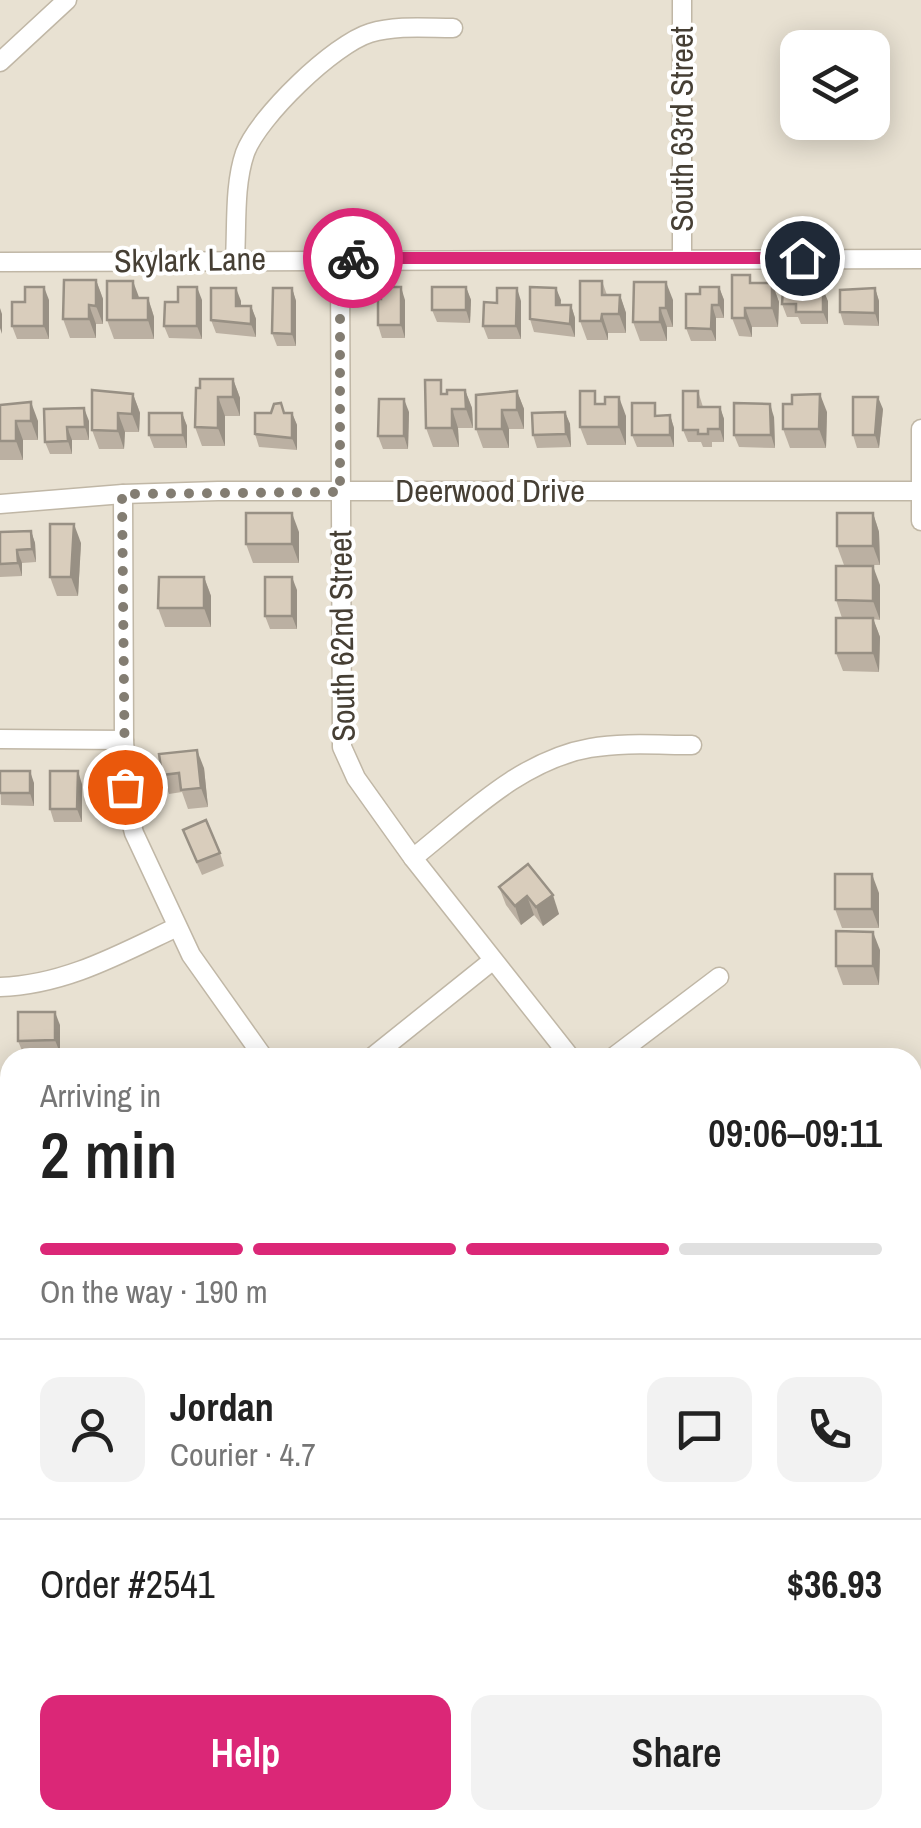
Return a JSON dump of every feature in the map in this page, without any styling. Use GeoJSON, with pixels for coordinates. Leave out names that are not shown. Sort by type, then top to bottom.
{"type":"FeatureCollection","features":[{"type":"Feature","properties":{"kind":"street"},"geometry":{"type":"LineString","coordinates":[[0,62],[66,0]]}},
{"type":"Feature","properties":{"kind":"street","name":"South 63rd Street"},"geometry":{"type":"LineString","coordinates":[[682,0],[682,258]]}},
{"type":"Feature","properties":{"kind":"street"},"geometry":{"type":"LineString","coordinates":[[235,259],[240,170],[254,133],[267,116],[338,48],[354,38],[392,28],[454,28]]}},
{"type":"Feature","properties":{"kind":"street","name":"South 62nd Street"},"geometry":{"type":"LineString","coordinates":[[340,258],[342,747],[356,778],[414,858],[564,1048]]}},
{"type":"Feature","properties":{"kind":"street","name":"Skylark Lane"},"geometry":{"type":"LineString","coordinates":[[0,262],[921,258]]}},
{"type":"Feature","properties":{"kind":"street"},"geometry":{"type":"LineString","coordinates":[[921,429],[921,521]]}},
{"type":"Feature","properties":{"kind":"street","name":"Deerwood Drive"},"geometry":{"type":"LineString","coordinates":[[0,504],[122,494],[921,491]]}},
{"type":"Feature","properties":{"kind":"street"},"geometry":{"type":"LineString","coordinates":[[122,494],[125,787],[134,833],[201,970],[257,1048]]}},
{"type":"Feature","properties":{"kind":"street"},"geometry":{"type":"LineString","coordinates":[[0,740],[124,740]]}},
{"type":"Feature","properties":{"kind":"street"},"geometry":{"type":"LineString","coordinates":[[414,858],[516,777],[542,762],[592,747],[692,745]]}},
{"type":"Feature","properties":{"kind":"street"},"geometry":{"type":"LineString","coordinates":[[0,986],[52,981],[80,972],[177,927]]}},
{"type":"Feature","properties":{"kind":"street"},"geometry":{"type":"LineString","coordinates":[[383,1048],[492,961]]}},
{"type":"Feature","properties":{"kind":"street"},"geometry":{"type":"LineString","coordinates":[[625,1048],[719,977]]}},
{"type":"Feature","properties":{"kind":"shaded area"},"geometry":{"type":"Polygon","coordinates":[[[0,0],[921,0],[921,1048],[0,1048],[0,0]]]}},
{"type":"Feature","properties":{"kind":"building"},"geometry":{"type":"Polygon","coordinates":[[[732,275],[750,275],[750,283],[772,283],[772,308],[745,308],[745,318],[732,318],[732,275]]]}},
{"type":"Feature","properties":{"kind":"building"},"geometry":{"type":"Polygon","coordinates":[[[64,280],[96,280],[96,306],[89,305],[89,319],[63,319],[64,280]]]}},
{"type":"Feature","properties":{"kind":"building"},"geometry":{"type":"Polygon","coordinates":[[[107,281],[133,281],[133,298],[148,298],[148,320],[107,320],[107,281]]]}},
{"type":"Feature","properties":{"kind":"building"},"geometry":{"type":"Polygon","coordinates":[[[580,281],[602,281],[602,295],[620,295],[619,314],[602,314],[601,321],[580,321],[580,281]]]}},
{"type":"Feature","properties":{"kind":"building"},"geometry":{"type":"Polygon","coordinates":[[[634,282],[666,282],[666,308],[660,308],[660,322],[633,322],[634,282]]]}},
{"type":"Feature","properties":{"kind":"building"},"geometry":{"type":"Polygon","coordinates":[[[25,287],[44,287],[44,326],[12,326],[12,302],[25,302],[25,287]]]}},
{"type":"Feature","properties":{"kind":"building"},"geometry":{"type":"Polygon","coordinates":[[[178,287],[197,287],[197,326],[164,326],[165,302],[178,302],[178,287]]]}},
{"type":"Feature","properties":{"kind":"building"},"geometry":{"type":"Polygon","coordinates":[[[381,287],[401,287],[401,325],[378,325],[381,287]]]}},
{"type":"Feature","properties":{"kind":"building"},"geometry":{"type":"Polygon","coordinates":[[[432,287],[466,287],[466,310],[432,310],[432,287]]]}},
{"type":"Feature","properties":{"kind":"building"},"geometry":{"type":"Polygon","coordinates":[[[530,287],[556,288],[556,305],[571,305],[570,324],[530,319],[530,287]]]}},
{"type":"Feature","properties":{"kind":"building"},"geometry":{"type":"Polygon","coordinates":[[[700,287],[719,287],[719,305],[712,305],[711,329],[686,328],[686,294],[700,294],[700,287]]]}},
{"type":"Feature","properties":{"kind":"building"},"geometry":{"type":"Polygon","coordinates":[[[211,288],[236,288],[236,306],[251,306],[251,324],[211,320],[211,288]]]}},
{"type":"Feature","properties":{"kind":"building"},"geometry":{"type":"Polygon","coordinates":[[[273,288],[292,288],[292,334],[272,333],[273,288]]]}},
{"type":"Feature","properties":{"kind":"building"},"geometry":{"type":"Polygon","coordinates":[[[497,288],[517,288],[516,326],[483,326],[484,302],[497,303],[497,288]]]}},
{"type":"Feature","properties":{"kind":"building"},"geometry":{"type":"Polygon","coordinates":[[[875,288],[875,313],[840,312],[840,290],[875,288]]]}},
{"type":"Feature","properties":{"kind":"building"},"geometry":{"type":"Polygon","coordinates":[[[823,289],[823,312],[796,312],[796,304],[782,304],[783,290],[823,289]]]}},
{"type":"Feature","properties":{"kind":"building"},"geometry":{"type":"Polygon","coordinates":[[[200,379],[233,379],[233,397],[218,397],[218,428],[195,427],[196,388],[200,388],[200,379]]]}},
{"type":"Feature","properties":{"kind":"building"},"geometry":{"type":"Polygon","coordinates":[[[425,380],[441,380],[441,394],[465,390],[466,409],[452,409],[452,428],[426,428],[425,380]]]}},
{"type":"Feature","properties":{"kind":"building"},"geometry":{"type":"Polygon","coordinates":[[[92,390],[133,394],[132,414],[118,413],[118,431],[92,430],[92,390]]]}},
{"type":"Feature","properties":{"kind":"building"},"geometry":{"type":"Polygon","coordinates":[[[517,391],[517,410],[502,410],[502,429],[476,429],[476,395],[517,391]]]}},
{"type":"Feature","properties":{"kind":"building"},"geometry":{"type":"Polygon","coordinates":[[[580,391],[595,391],[595,404],[605,404],[605,397],[619,397],[619,427],[580,427],[580,391]]]}},
{"type":"Feature","properties":{"kind":"building"},"geometry":{"type":"Polygon","coordinates":[[[683,391],[698,391],[698,407],[720,407],[720,429],[708,429],[708,434],[683,430],[683,391]]]}},
{"type":"Feature","properties":{"kind":"building"},"geometry":{"type":"Polygon","coordinates":[[[820,394],[819,429],[783,429],[783,404],[792,404],[792,395],[820,394]]]}},
{"type":"Feature","properties":{"kind":"building"},"geometry":{"type":"Polygon","coordinates":[[[853,397],[878,397],[875,435],[853,435],[853,397]]]}},
{"type":"Feature","properties":{"kind":"building"},"geometry":{"type":"Polygon","coordinates":[[[379,399],[404,399],[404,436],[378,436],[379,399]]]}},
{"type":"Feature","properties":{"kind":"building"},"geometry":{"type":"Polygon","coordinates":[[[31,402],[31,421],[16,421],[16,441],[0,441],[0,405],[31,402]]]}},
{"type":"Feature","properties":{"kind":"building"},"geometry":{"type":"Polygon","coordinates":[[[281,403],[284,413],[292,413],[292,438],[255,434],[255,413],[271,413],[274,404],[281,403]]]}},
{"type":"Feature","properties":{"kind":"building"},"geometry":{"type":"Polygon","coordinates":[[[632,403],[655,403],[655,416],[670,415],[670,435],[632,435],[632,403]]]}},
{"type":"Feature","properties":{"kind":"building"},"geometry":{"type":"Polygon","coordinates":[[[734,403],[770,404],[771,435],[734,435],[734,403]]]}},
{"type":"Feature","properties":{"kind":"building"},"geometry":{"type":"Polygon","coordinates":[[[84,408],[85,427],[67,427],[68,441],[45,442],[44,409],[84,408]]]}},
{"type":"Feature","properties":{"kind":"building"},"geometry":{"type":"Polygon","coordinates":[[[565,412],[566,434],[533,435],[532,413],[565,412]]]}},
{"type":"Feature","properties":{"kind":"building"},"geometry":{"type":"Polygon","coordinates":[[[149,413],[182,413],[183,435],[149,435],[149,413]]]}},
{"type":"Feature","properties":{"kind":"building"},"geometry":{"type":"Polygon","coordinates":[[[246,513],[292,513],[292,544],[246,544],[246,513]]]}},
{"type":"Feature","properties":{"kind":"building"},"geometry":{"type":"Polygon","coordinates":[[[837,513],[873,513],[873,546],[837,546],[837,513]]]}},
{"type":"Feature","properties":{"kind":"building"},"geometry":{"type":"Polygon","coordinates":[[[50,524],[74,524],[71,577],[50,577],[50,524]]]}},
{"type":"Feature","properties":{"kind":"building"},"geometry":{"type":"Polygon","coordinates":[[[31,531],[32,549],[17,550],[18,563],[0,564],[0,532],[31,531]]]}},
{"type":"Feature","properties":{"kind":"building"},"geometry":{"type":"Polygon","coordinates":[[[836,566],[873,566],[873,601],[836,600],[836,566]]]}},
{"type":"Feature","properties":{"kind":"building"},"geometry":{"type":"Polygon","coordinates":[[[159,577],[204,577],[204,608],[158,608],[159,577]]]}},
{"type":"Feature","properties":{"kind":"building"},"geometry":{"type":"Polygon","coordinates":[[[265,577],[292,577],[292,616],[265,616],[265,577]]]}},
{"type":"Feature","properties":{"kind":"building"},"geometry":{"type":"Polygon","coordinates":[[[836,618],[873,618],[873,653],[836,653],[836,618]]]}},
{"type":"Feature","properties":{"kind":"building"},"geometry":{"type":"Polygon","coordinates":[[[197,750],[201,788],[181,790],[179,773],[162,775],[159,754],[197,750]]]}},
{"type":"Feature","properties":{"kind":"building"},"geometry":{"type":"Polygon","coordinates":[[[0,771],[30,771],[30,793],[0,793],[0,771]]]}},
{"type":"Feature","properties":{"kind":"building"},"geometry":{"type":"Polygon","coordinates":[[[50,771],[78,771],[77,809],[50,809],[50,771]]]}},
{"type":"Feature","properties":{"kind":"building"},"geometry":{"type":"Polygon","coordinates":[[[206,820],[220,853],[197,862],[183,830],[206,820]]]}},
{"type":"Feature","properties":{"kind":"building"},"geometry":{"type":"Polygon","coordinates":[[[528,864],[553,895],[536,907],[527,896],[515,906],[499,887],[528,864]]]}},
{"type":"Feature","properties":{"kind":"building"},"geometry":{"type":"Polygon","coordinates":[[[835,874],[872,874],[872,909],[835,909],[835,874]]]}},
{"type":"Feature","properties":{"kind":"building"},"geometry":{"type":"Polygon","coordinates":[[[836,931],[873,932],[873,966],[836,966],[836,931]]]}},
{"type":"Feature","properties":{"kind":"building"},"geometry":{"type":"Polygon","coordinates":[[[18,1012],[55,1012],[55,1040],[18,1041],[18,1012]]]}},
{"type":"Feature","properties":{"kind":"way so far"},"geometry":{"type":"LineString","coordinates":[[125,787],[122,494],[340,492],[340,258],[353,258]]}},
{"type":"Feature","properties":{"kind":"route"},"geometry":{"type":"LineString","coordinates":[[353,258],[802,258]]}}]}
